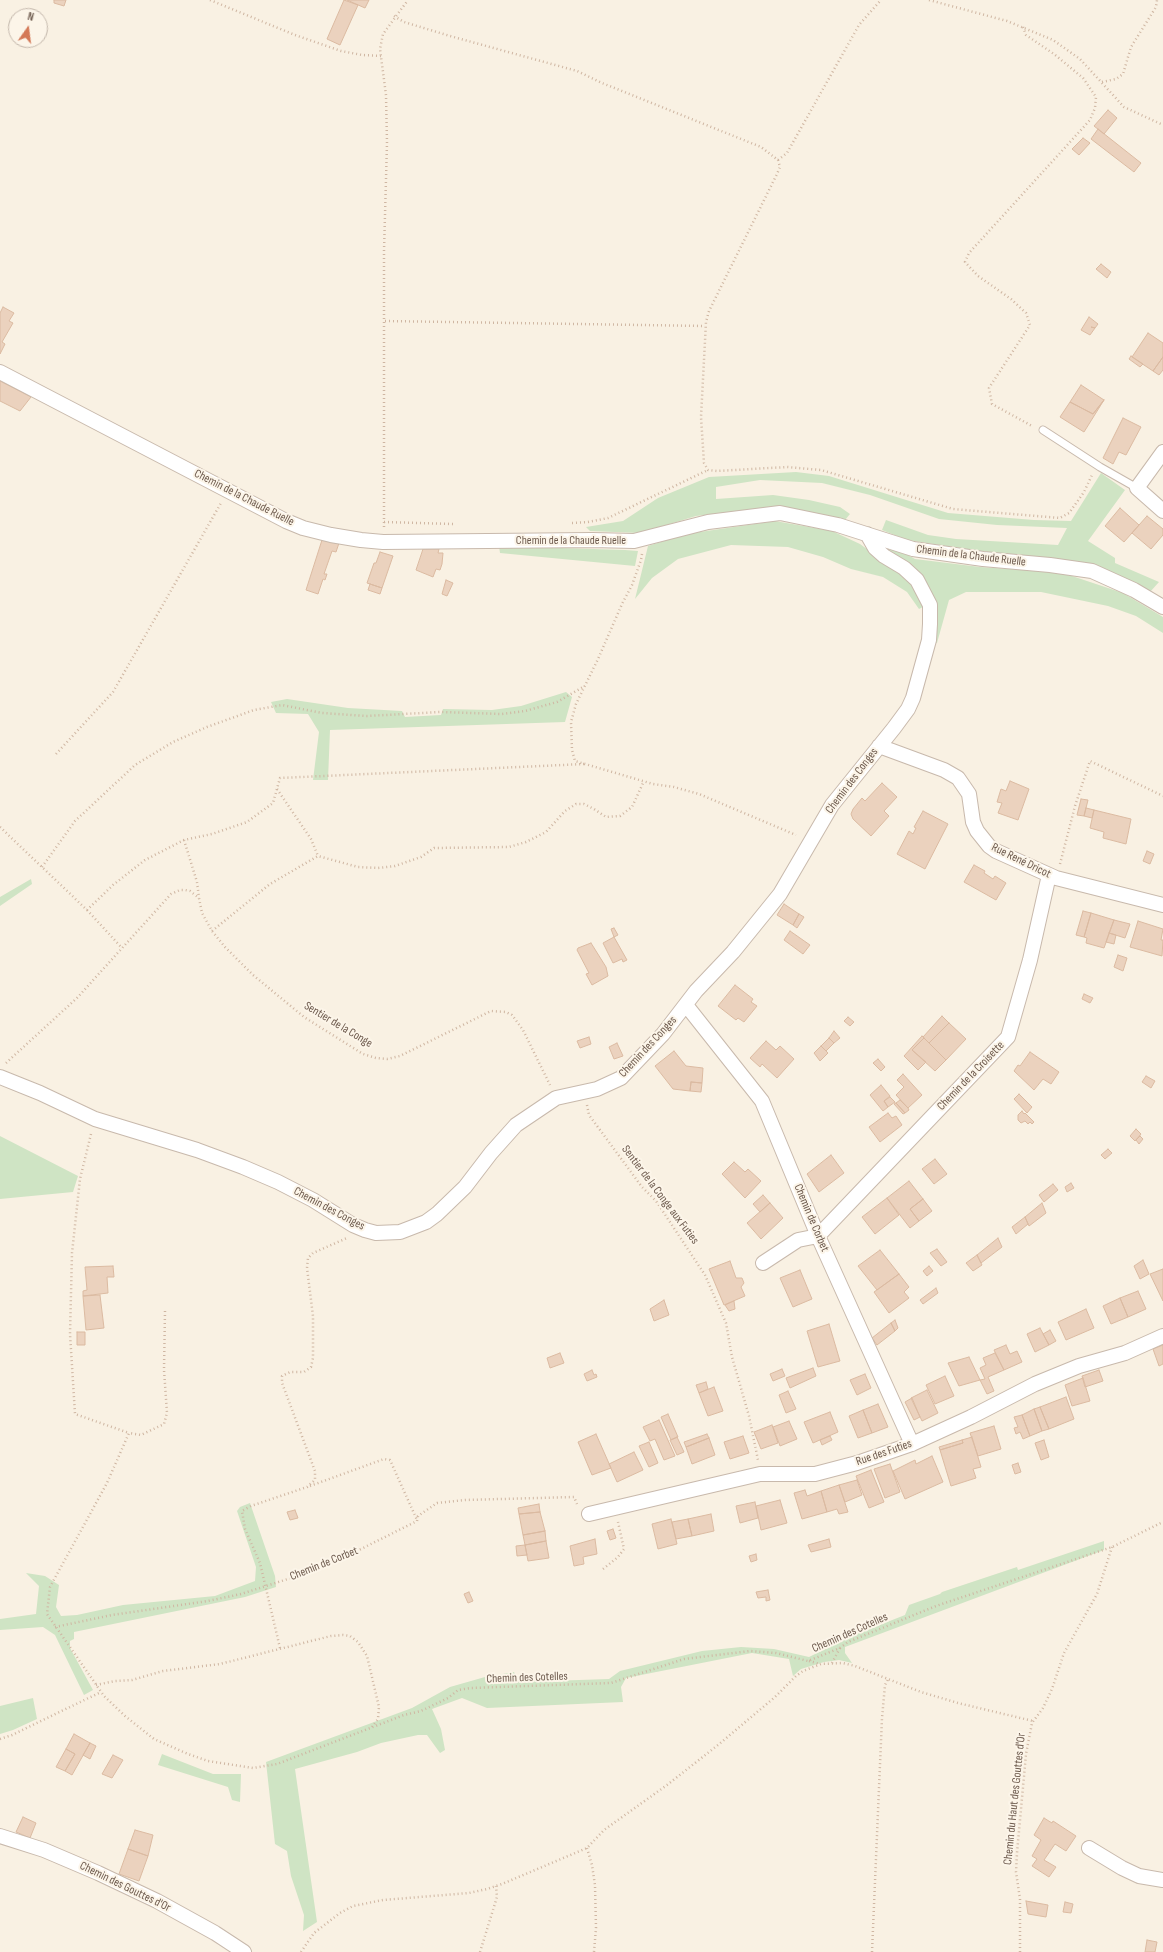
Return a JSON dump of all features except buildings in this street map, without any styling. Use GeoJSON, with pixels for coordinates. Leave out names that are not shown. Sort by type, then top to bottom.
{"type":"FeatureCollection","features":[{"type":"Feature","properties":{"kind":"street","name":"Chemin de la Chaude Ruelle"},"geometry":{"type":"LineString","coordinates":[[0,372],[286,521],[303,528],[361,540],[384,542],[634,541],[643,540],[708,522],[780,513],[838,526],[913,549],[942,554],[1092,571],[1134,590],[1163,607]]}},
{"type":"Feature","properties":{"kind":"street"},"geometry":{"type":"LineString","coordinates":[[1163,452],[1137,488],[1163,510]]}},
{"type":"Feature","properties":{"kind":"street","name":"Chemin des Conges"},"geometry":{"type":"LineString","coordinates":[[0,1077],[95,1119],[197,1150],[243,1167],[306,1197],[360,1228],[388,1233],[412,1228],[426,1222],[465,1188],[491,1153],[516,1125],[556,1098],[597,1089],[621,1078],[663,1034],[696,991],[733,952],[780,894],[812,842],[832,805],[901,719],[913,698],[929,640],[931,617],[930,605],[917,580],[904,568],[884,556],[875,548],[867,534]]}},
{"type":"Feature","properties":{"kind":"street","name":"Rue René Dricot"},"geometry":{"type":"LineString","coordinates":[[879,746],[944,770],[958,778],[969,794],[975,826],[989,846],[996,851],[1052,876],[1163,905]]}},
{"type":"Feature","properties":{"kind":"street","name":"Chemin de la Croisette"},"geometry":{"type":"LineString","coordinates":[[818,1236],[1008,1037],[1052,876]]}},
{"type":"Feature","properties":{"kind":"street","name":"Chemin de Corbet"},"geometry":{"type":"LineString","coordinates":[[686,1005],[762,1101],[818,1236],[912,1444]]}},
{"type":"Feature","properties":{"kind":"street"},"geometry":{"type":"LineString","coordinates":[[763,1263],[798,1240],[818,1236]]}},
{"type":"Feature","properties":{"kind":"street","name":"Rue des Futies"},"geometry":{"type":"LineString","coordinates":[[590,1514],[760,1474],[816,1474],[857,1463],[912,1444],[971,1417],[1035,1384],[1079,1366],[1125,1353],[1163,1336]]}},
{"type":"Feature","properties":{"kind":"street","name":"Chemin des Gouttes d'Or"},"geometry":{"type":"LineString","coordinates":[[0,1836],[44,1850],[105,1876],[163,1904],[215,1933],[244,1952]]}},
{"type":"Feature","properties":{"kind":"street"},"geometry":{"type":"LineString","coordinates":[[1089,1848],[1122,1868],[1139,1876],[1163,1880]]}},
{"type":"Feature","properties":{"kind":"lane"},"geometry":{"type":"LineString","coordinates":[[1043,430],[1137,488]]}},
{"type":"Feature","properties":{"kind":"path"},"geometry":{"type":"LineString","coordinates":[[210,0],[295,35],[341,51],[362,56],[381,56]]}},
{"type":"Feature","properties":{"kind":"path"},"geometry":{"type":"LineString","coordinates":[[384,542],[384,251],[387,143],[386,95],[380,49],[383,34],[394,16],[403,8],[408,0]]}},
{"type":"Feature","properties":{"kind":"path"},"geometry":{"type":"LineString","coordinates":[[778,160],[787,153],[859,25],[881,0]]}},
{"type":"Feature","properties":{"kind":"path"},"geometry":{"type":"LineString","coordinates":[[929,0],[1023,27],[1053,40],[1080,59],[1124,107],[1163,125]]}},
{"type":"Feature","properties":{"kind":"path"},"geometry":{"type":"LineString","coordinates":[[1102,82],[1116,79],[1123,74],[1131,47],[1156,7],[1156,0]]}},
{"type":"Feature","properties":{"kind":"path"},"geometry":{"type":"LineString","coordinates":[[394,16],[404,22],[450,36],[577,71],[602,83],[760,147],[778,160],[780,167],[777,174],[709,311],[705,326],[701,417],[704,463],[708,470]]}},
{"type":"Feature","properties":{"kind":"path"},"geometry":{"type":"LineString","coordinates":[[1023,27],[1026,35],[1054,54],[1082,78],[1096,97],[1095,108],[1090,120],[969,252],[965,262],[978,276],[1011,299],[1026,313],[1030,325],[989,388],[992,404],[1024,423],[1043,430]]}},
{"type":"Feature","properties":{"kind":"path"},"geometry":{"type":"LineString","coordinates":[[385,321],[705,326]]}},
{"type":"Feature","properties":{"kind":"path"},"geometry":{"type":"LineString","coordinates":[[567,523],[588,522],[608,518],[708,470],[717,471],[787,467],[822,470],[953,509],[1060,518],[1069,513],[1084,492],[1093,474],[1095,463]]}},
{"type":"Feature","properties":{"kind":"path"},"geometry":{"type":"LineString","coordinates":[[56,754],[113,692],[228,490]]}},
{"type":"Feature","properties":{"kind":"path"},"geometry":{"type":"LineString","coordinates":[[384,522],[456,524]]}},
{"type":"Feature","properties":{"kind":"path"},"geometry":{"type":"LineString","coordinates":[[643,540],[641,560],[632,585],[576,704],[572,722],[572,750],[575,761],[644,781],[699,794],[812,842]]}},
{"type":"Feature","properties":{"kind":"path"},"geometry":{"type":"LineString","coordinates":[[42,867],[75,821],[135,765],[173,742],[207,727],[254,710],[282,705],[322,713],[366,716],[440,712],[502,714],[525,711],[556,702],[585,686]]}},
{"type":"Feature","properties":{"kind":"path"},"geometry":{"type":"LineString","coordinates":[[1052,876],[1067,840],[1075,806],[1090,761],[1163,796]]}},
{"type":"Feature","properties":{"kind":"path"},"geometry":{"type":"LineString","coordinates":[[87,910],[113,885],[145,860],[184,840],[212,834],[247,822],[273,803],[280,778],[584,764]]}},
{"type":"Feature","properties":{"kind":"path"},"geometry":{"type":"LineString","coordinates":[[212,930],[270,884],[318,856],[358,867],[378,868],[396,866],[421,857],[434,848],[509,847],[526,842],[546,832],[565,811],[576,804],[594,809],[606,817],[620,816],[632,807],[644,781]]}},
{"type":"Feature","properties":{"kind":"path"},"geometry":{"type":"LineString","coordinates":[[277,789],[311,839],[318,856]]}},
{"type":"Feature","properties":{"kind":"path"},"geometry":{"type":"LineString","coordinates":[[0,827],[87,910],[122,948]]}},
{"type":"Feature","properties":{"kind":"path","name":"Sentier de la Conge"},"geometry":{"type":"LineString","coordinates":[[184,840],[197,882],[202,913],[212,930],[225,947],[253,975],[304,1017],[364,1054],[376,1058],[387,1059],[400,1056],[491,1011],[506,1012],[512,1015],[523,1030],[556,1098]]}},
{"type":"Feature","properties":{"kind":"path"},"geometry":{"type":"LineString","coordinates":[[6,1064],[77,998],[171,894],[185,890],[195,894],[199,898]]}},
{"type":"Feature","properties":{"kind":"path","name":"Sentier de la Conge aux Futies"},"geometry":{"type":"LineString","coordinates":[[585,1091],[589,1115],[642,1187],[656,1201],[706,1275],[726,1323],[732,1357],[749,1416],[760,1474]]}},
{"type":"Feature","properties":{"kind":"path"},"geometry":{"type":"LineString","coordinates":[[95,1119],[80,1179],[73,1231],[70,1334],[75,1414],[129,1433],[141,1435],[164,1424],[166,1413],[164,1370],[165,1311]]}},
{"type":"Feature","properties":{"kind":"path"},"geometry":{"type":"LineString","coordinates":[[307,1487],[315,1480],[314,1471],[282,1383],[282,1376],[290,1372],[304,1372],[311,1367],[313,1358],[313,1316],[307,1268],[308,1258],[313,1253],[342,1241],[360,1228]]}},
{"type":"Feature","properties":{"kind":"path","name":"Chemin des Cotelles"},"geometry":{"type":"LineString","coordinates":[[129,1433],[109,1479],[50,1587],[46,1614],[101,1692],[125,1716],[154,1739],[208,1761],[253,1768],[277,1764],[421,1710],[448,1698],[458,1690],[471,1688],[611,1683],[684,1659],[750,1651],[776,1653],[808,1661],[840,1648],[848,1642],[936,1606],[996,1587],[1112,1546],[1163,1522]]}},
{"type":"Feature","properties":{"kind":"path"},"geometry":{"type":"LineString","coordinates":[[280,1648],[260,1563],[245,1529],[242,1511],[251,1506],[384,1460],[390,1460],[417,1521]]}},
{"type":"Feature","properties":{"kind":"path","name":"Chemin de Corbet"},"geometry":{"type":"LineString","coordinates":[[55,1627],[112,1615],[208,1601],[241,1594],[291,1578],[359,1550],[417,1521],[418,1516],[437,1502],[574,1497],[577,1505]]}},
{"type":"Feature","properties":{"kind":"path"},"geometry":{"type":"LineString","coordinates":[[603,1570],[618,1557],[624,1549],[619,1526],[611,1508]]}},
{"type":"Feature","properties":{"kind":"path","name":"Chemin du Haut des Gouttes d'Or"},"geometry":{"type":"LineString","coordinates":[[1020,1952],[1020,1899],[1016,1872],[1026,1754],[1033,1721],[1043,1708],[1052,1689],[1064,1653],[1096,1594],[1112,1546]]}},
{"type":"Feature","properties":{"kind":"path"},"geometry":{"type":"LineString","coordinates":[[96,1685],[115,1681],[132,1680],[163,1671],[220,1664],[280,1648],[343,1635],[350,1636],[358,1642],[367,1656],[379,1707],[378,1719],[372,1728]]}},
{"type":"Feature","properties":{"kind":"path"},"geometry":{"type":"LineString","coordinates":[[832,1663],[840,1648]]}},
{"type":"Feature","properties":{"kind":"path"},"geometry":{"type":"LineString","coordinates":[[808,1661],[821,1664]]}},
{"type":"Feature","properties":{"kind":"path"},"geometry":{"type":"LineString","coordinates":[[301,1952],[314,1933],[340,1913],[353,1906],[383,1900],[469,1893],[496,1886],[587,1848],[604,1830],[667,1785],[718,1745],[775,1697],[796,1676],[821,1664],[832,1663],[855,1666],[921,1692],[958,1703],[1033,1721]]}},
{"type":"Feature","properties":{"kind":"path"},"geometry":{"type":"LineString","coordinates":[[872,1952],[882,1718],[885,1685],[888,1679]]}},
{"type":"Feature","properties":{"kind":"path"},"geometry":{"type":"LineString","coordinates":[[0,1739],[12,1735],[101,1692]]}},
{"type":"Feature","properties":{"kind":"path"},"geometry":{"type":"LineString","coordinates":[[587,1848],[592,1865],[595,1885],[596,1928],[594,1952]]}},
{"type":"Feature","properties":{"kind":"path"},"geometry":{"type":"LineString","coordinates":[[480,1952],[497,1898],[496,1886]]}},
{"type":"Feature","properties":{"kind":"green space"},"geometry":{"type":"Polygon","coordinates":[[[796,472],[829,476],[948,513],[1034,520],[1071,521],[1101,473],[1125,490],[1088,541],[1115,558],[1115,563],[1159,582],[1150,592],[1071,561],[1014,556],[907,540],[882,530],[886,520],[928,535],[956,539],[1058,545],[1067,528],[997,525],[939,519],[870,495],[822,483],[760,480],[716,487],[716,499],[773,495],[809,500],[840,507],[850,514],[845,520],[780,506],[696,516],[640,533],[590,531],[586,527],[623,521],[658,498],[709,477],[796,472]]]}},
{"type":"Feature","properties":{"kind":"green space"},"geometry":{"type":"Polygon","coordinates":[[[775,521],[832,531],[860,544],[906,578],[919,594],[923,607],[919,609],[907,592],[883,577],[851,569],[823,557],[788,547],[731,545],[678,559],[652,578],[635,599],[648,546],[686,534],[775,521]]]}},
{"type":"Feature","properties":{"kind":"green space"},"geometry":{"type":"Polygon","coordinates":[[[499,546],[638,551],[635,566],[500,553],[499,546]]]}},
{"type":"Feature","properties":{"kind":"green space"},"geometry":{"type":"Polygon","coordinates":[[[894,547],[915,559],[980,567],[1053,572],[1072,576],[1123,593],[1163,617],[1163,633],[1136,616],[1108,606],[1041,592],[966,592],[949,600],[937,643],[934,642],[937,613],[886,553],[894,547]]]}},
{"type":"Feature","properties":{"kind":"green space"},"geometry":{"type":"Polygon","coordinates":[[[566,692],[572,697],[565,722],[330,730],[328,780],[313,780],[319,732],[308,714],[276,713],[271,702],[287,699],[348,708],[402,711],[405,717],[441,715],[443,709],[492,710],[521,706],[566,692]]]}},
{"type":"Feature","properties":{"kind":"green space"},"geometry":{"type":"Polygon","coordinates":[[[31,879],[32,884],[0,906],[0,897],[31,879]]]}},
{"type":"Feature","properties":{"kind":"green space"},"geometry":{"type":"Polygon","coordinates":[[[0,1136],[78,1176],[73,1192],[0,1199],[0,1136]]]}},
{"type":"Feature","properties":{"kind":"green space"},"geometry":{"type":"Polygon","coordinates":[[[250,1503],[275,1576],[276,1587],[245,1597],[74,1632],[74,1639],[70,1641],[70,1648],[93,1690],[84,1695],[55,1635],[43,1627],[0,1630],[0,1619],[36,1614],[39,1586],[26,1573],[45,1576],[59,1585],[56,1607],[61,1616],[77,1615],[123,1605],[215,1596],[255,1581],[256,1567],[237,1511],[240,1507],[250,1503]]]}},
{"type":"Feature","properties":{"kind":"green space"},"geometry":{"type":"Polygon","coordinates":[[[1104,1541],[1104,1550],[845,1647],[845,1653],[852,1663],[839,1660],[824,1662],[801,1669],[793,1676],[789,1659],[752,1653],[626,1678],[621,1687],[623,1702],[487,1708],[462,1698],[432,1709],[441,1729],[445,1750],[440,1753],[427,1735],[418,1735],[381,1743],[357,1752],[295,1769],[317,1922],[303,1931],[304,1915],[291,1876],[287,1851],[275,1844],[266,1762],[412,1708],[450,1687],[485,1677],[514,1672],[519,1682],[609,1679],[620,1671],[702,1651],[741,1647],[774,1649],[809,1657],[854,1635],[905,1615],[909,1605],[942,1592],[1017,1567],[1018,1570],[1104,1541]]]}},
{"type":"Feature","properties":{"kind":"green space"},"geometry":{"type":"Polygon","coordinates":[[[33,1698],[37,1719],[0,1734],[0,1706],[33,1698]]]}},
{"type":"Feature","properties":{"kind":"green space"},"geometry":{"type":"Polygon","coordinates":[[[162,1754],[213,1774],[241,1774],[240,1802],[232,1800],[228,1787],[158,1765],[162,1754]]]}}]}
